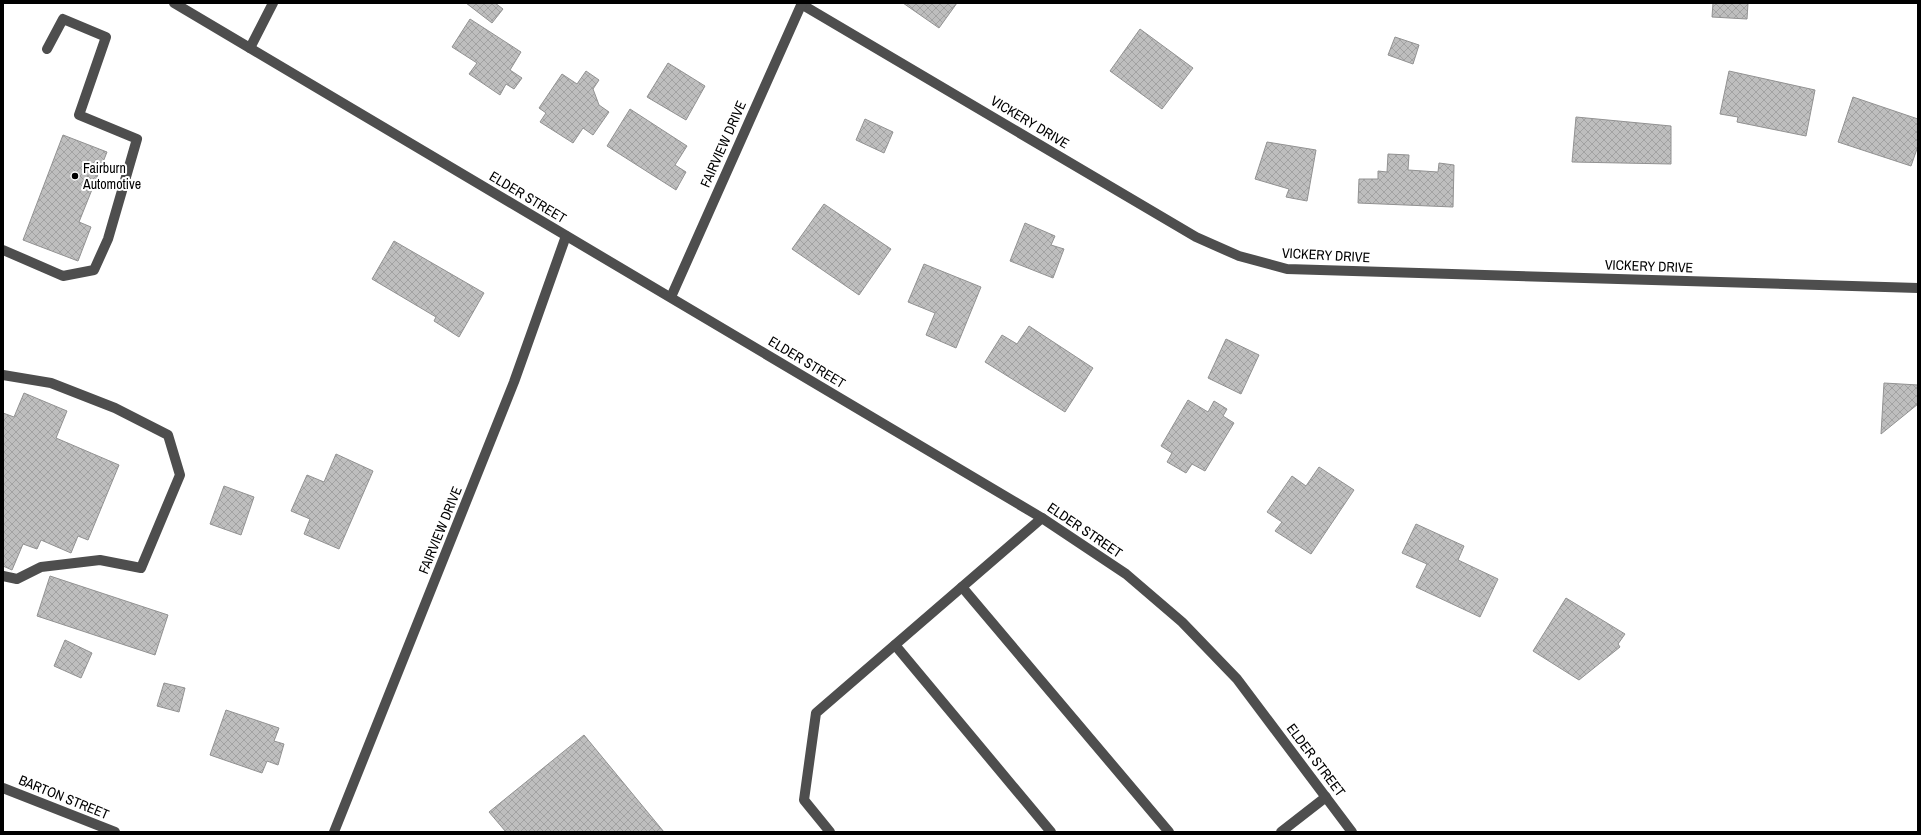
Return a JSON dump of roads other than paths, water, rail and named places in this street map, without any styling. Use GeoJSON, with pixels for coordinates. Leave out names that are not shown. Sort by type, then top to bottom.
{"type":"FeatureCollection","features":[{"type":"Feature","properties":{"kind":"street","name":"ELDER STREET"},"geometry":{"type":"LineString","coordinates":[[174,3],[1042,518],[1126,574],[1182,622],[1237,679],[1352,832]]}},
{"type":"Feature","properties":{"kind":"street"},"geometry":{"type":"LineString","coordinates":[[250,48],[273,3]]}},
{"type":"Feature","properties":{"kind":"street","name":"VICKERY DRIVE"},"geometry":{"type":"LineString","coordinates":[[802,3],[1196,237],[1239,256],[1287,269],[1918,288]]}},
{"type":"Feature","properties":{"kind":"street","name":"FAIRVIEW DRIVE"},"geometry":{"type":"LineString","coordinates":[[670,297],[802,3]]}},
{"type":"Feature","properties":{"kind":"street"},"geometry":{"type":"LineString","coordinates":[[3,250],[63,276],[94,270],[108,239],[137,139],[79,115],[106,37],[63,19],[47,49]]}},
{"type":"Feature","properties":{"kind":"street","name":"FAIRVIEW DRIVE"},"geometry":{"type":"LineString","coordinates":[[334,832],[514,382],[566,236]]}},
{"type":"Feature","properties":{"kind":"street"},"geometry":{"type":"LineString","coordinates":[[3,375],[51,383],[115,408],[168,435],[180,475],[141,568],[100,560],[42,567],[17,579],[3,576]]}},
{"type":"Feature","properties":{"kind":"street"},"geometry":{"type":"LineString","coordinates":[[830,832],[804,800],[816,713],[1042,518]]}},
{"type":"Feature","properties":{"kind":"street"},"geometry":{"type":"LineString","coordinates":[[962,587],[1169,832]]}},
{"type":"Feature","properties":{"kind":"street"},"geometry":{"type":"LineString","coordinates":[[895,645],[1051,832]]}},
{"type":"Feature","properties":{"kind":"street","name":"BARTON STREET"},"geometry":{"type":"LineString","coordinates":[[3,788],[115,832]]}},
{"type":"Feature","properties":{"kind":"street"},"geometry":{"type":"LineString","coordinates":[[1281,832],[1326,797]]}},
{"type":"Feature","properties":{"kind":"place","name":"Fairburn Automotive"},"geometry":{"type":"Point","coordinates":[75,176]}}]}
